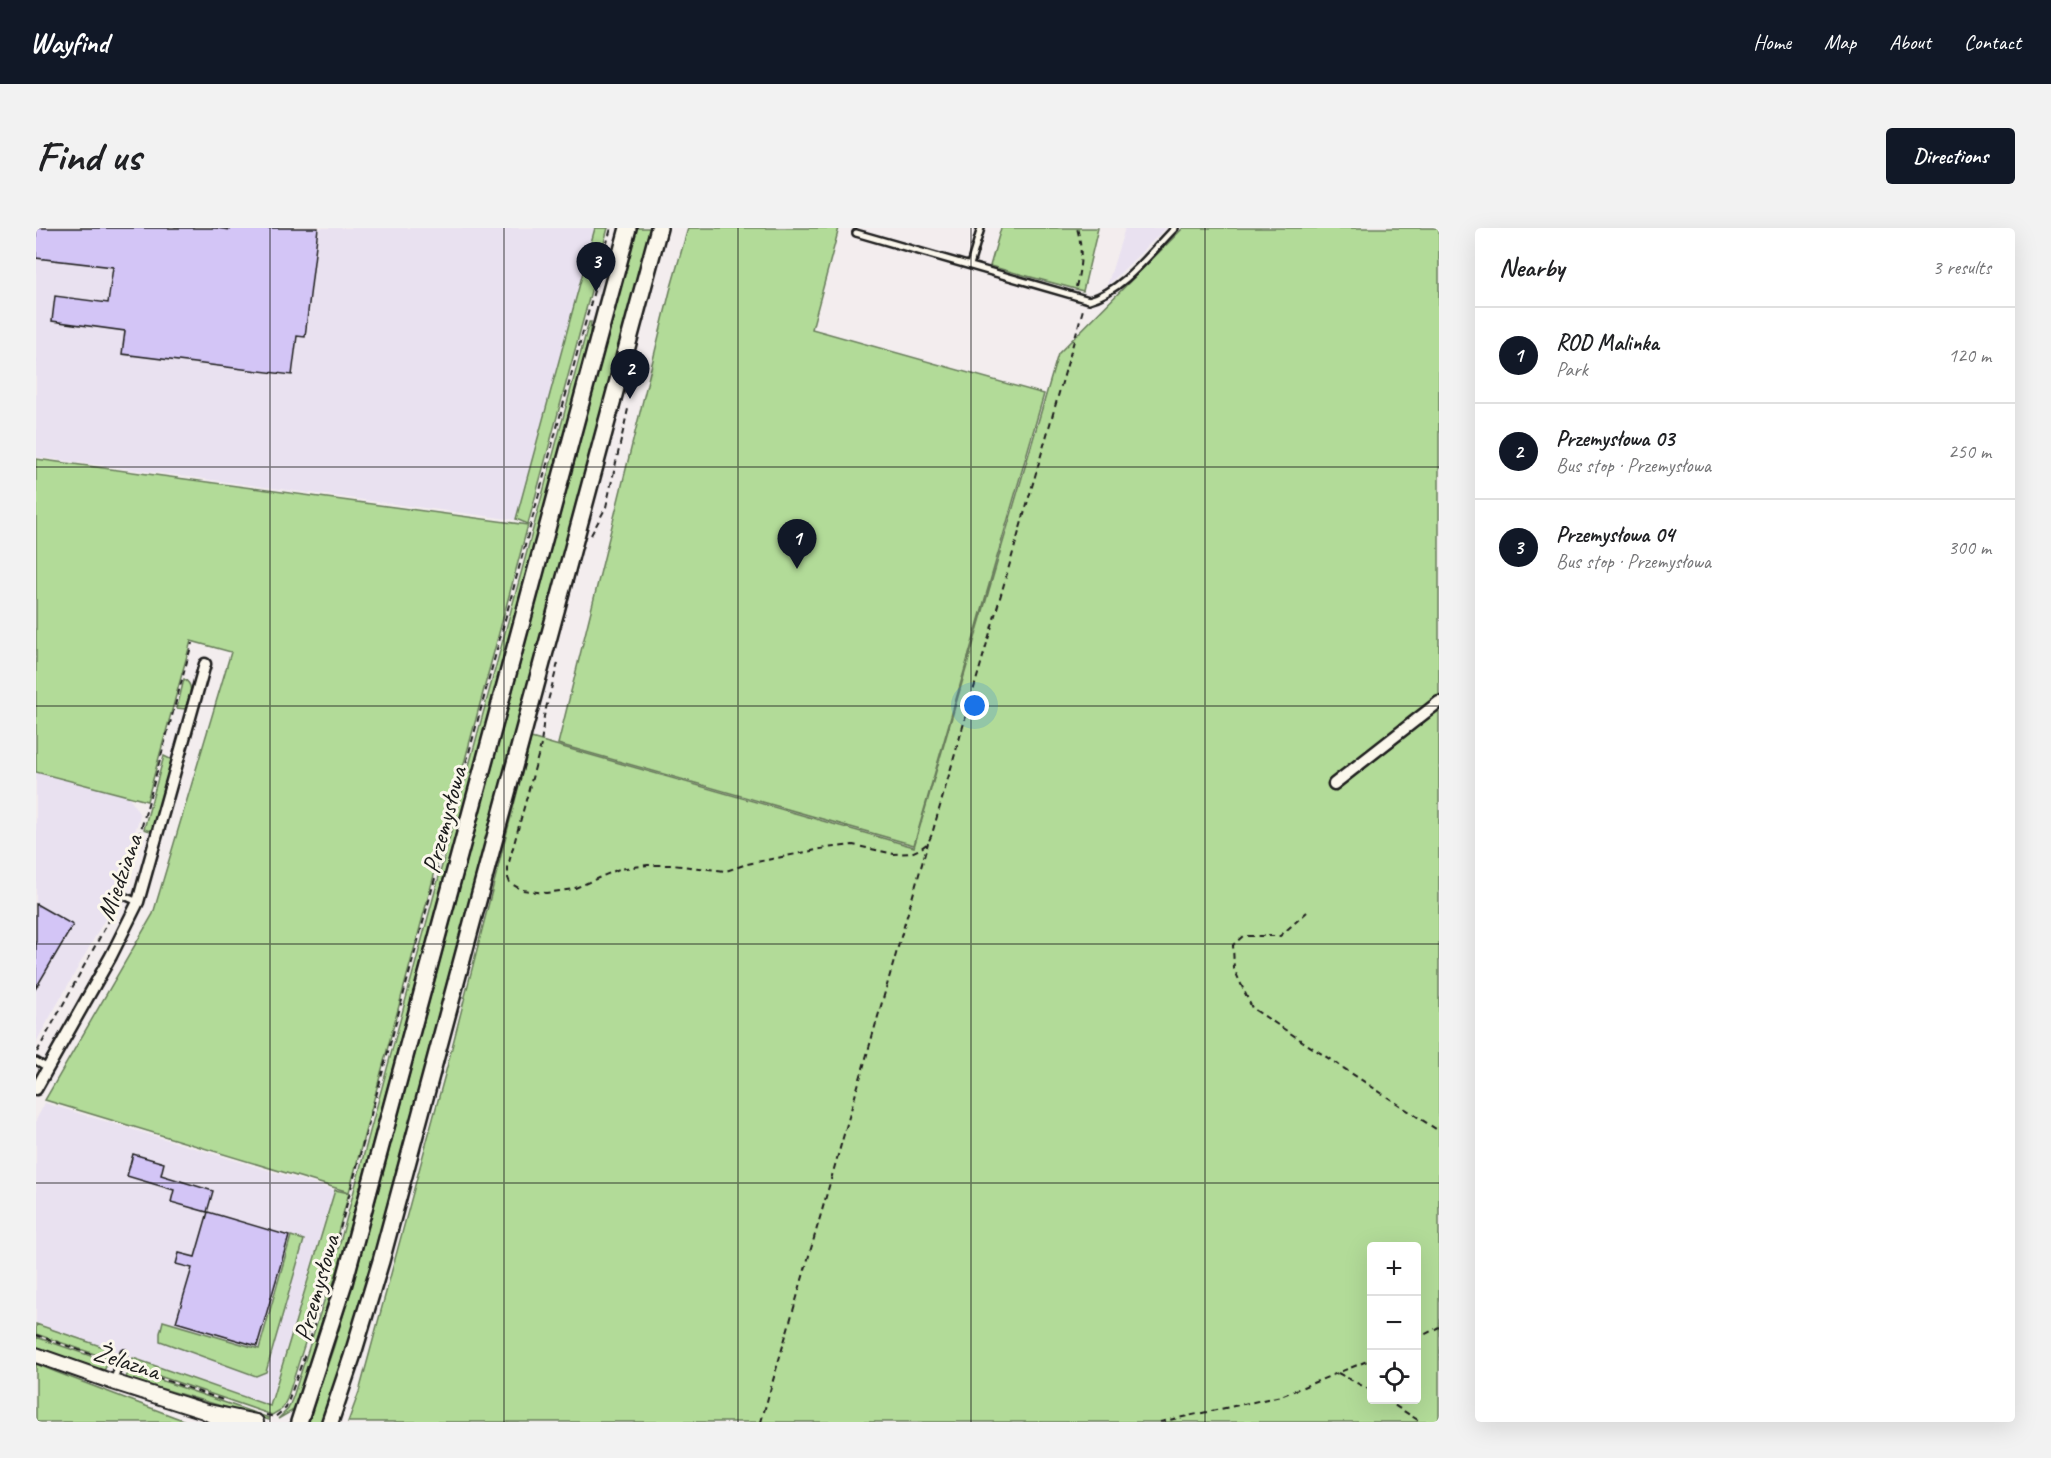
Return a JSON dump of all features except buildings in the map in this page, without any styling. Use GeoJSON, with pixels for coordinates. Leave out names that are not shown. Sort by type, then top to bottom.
{"type":"FeatureCollection","features":[{"type":"Feature","properties":{"kind":"main road","name":"Przemysłowa"},"geometry":{"type":"LineString","coordinates":[[299,1422],[344,1283],[628,228]]}},
{"type":"Feature","properties":{"kind":"main road","name":"Przemysłowa"},"geometry":{"type":"LineString","coordinates":[[330,1422],[381,1261],[659,228]]}},
{"type":"Feature","properties":{"kind":"street","name":"Miedziana"},"geometry":{"type":"LineString","coordinates":[[36,1089],[111,956],[138,902],[205,664]]}},
{"type":"Feature","properties":{"kind":"street"},"geometry":{"type":"LineString","coordinates":[[1334,784],[1439,702]]}},
{"type":"Feature","properties":{"kind":"street","name":"Żelazna"},"geometry":{"type":"LineString","coordinates":[[36,1355],[113,1383],[204,1411],[225,1422]]}},
{"type":"Feature","properties":{"kind":"street","name":"Żelazna"},"geometry":{"type":"LineString","coordinates":[[204,1411],[257,1417]]}},
{"type":"Feature","properties":{"kind":"lane"},"geometry":{"type":"LineString","coordinates":[[970,265],[981,228]]}},
{"type":"Feature","properties":{"kind":"lane"},"geometry":{"type":"LineString","coordinates":[[856,233],[1086,299],[1101,297],[1115,288],[1175,228]]}},
{"type":"Feature","properties":{"kind":"lane"},"geometry":{"type":"LineString","coordinates":[[120,894],[138,902]]}},
{"type":"Feature","properties":{"kind":"lane"},"geometry":{"type":"LineString","coordinates":[[36,1061],[48,1068]]}},
{"type":"Feature","properties":{"kind":"lane"},"geometry":{"type":"LineString","coordinates":[[113,1383],[124,1353]]}},
{"type":"Feature","properties":{"kind":"path"},"geometry":{"type":"LineString","coordinates":[[257,1417],[275,1417],[286,1408],[317,1316],[611,228]]}},
{"type":"Feature","properties":{"kind":"path"},"geometry":{"type":"LineString","coordinates":[[1075,296],[1082,265],[1077,228]]}},
{"type":"Feature","properties":{"kind":"path"},"geometry":{"type":"LineString","coordinates":[[761,1422],[1086,299]]}},
{"type":"Feature","properties":{"kind":"path"},"geometry":{"type":"LineString","coordinates":[[591,537],[606,507],[628,410]]}},
{"type":"Feature","properties":{"kind":"path"},"geometry":{"type":"LineString","coordinates":[[36,1054],[105,930],[131,868],[192,644]]}},
{"type":"Feature","properties":{"kind":"path"},"geometry":{"type":"LineString","coordinates":[[558,661],[544,716],[541,745],[508,866],[507,878],[510,883],[522,890],[546,893],[573,889],[619,869],[648,865],[672,865],[726,871],[747,864],[826,848],[853,845],[894,854],[911,853],[928,843]]}},
{"type":"Feature","properties":{"kind":"path"},"geometry":{"type":"LineString","coordinates":[[1307,912],[1280,936],[1243,936],[1233,945],[1234,969],[1252,1008],[1439,1131]]}},
{"type":"Feature","properties":{"kind":"path"},"geometry":{"type":"LineString","coordinates":[[1421,1336],[1439,1327]]}},
{"type":"Feature","properties":{"kind":"path"},"geometry":{"type":"LineString","coordinates":[[36,1335],[226,1401]]}},
{"type":"Feature","properties":{"kind":"path"},"geometry":{"type":"LineString","coordinates":[[1160,1422],[1281,1395],[1367,1361]]}},
{"type":"Feature","properties":{"kind":"path"},"geometry":{"type":"LineString","coordinates":[[1338,1373],[1367,1389]]}},
{"type":"Feature","properties":{"kind":"path"},"geometry":{"type":"LineString","coordinates":[[1392,1404],[1421,1422]]}},
{"type":"Feature","properties":{"kind":"shaded area"},"geometry":{"type":"Polygon","coordinates":[[[36,228],[595,228],[516,520],[36,457],[36,228]]]}},
{"type":"Feature","properties":{"kind":"shaded area"},"geometry":{"type":"Polygon","coordinates":[[[1125,228],[1166,228],[1107,286],[1125,228]]]}},
{"type":"Feature","properties":{"kind":"shaded area"},"geometry":{"type":"Polygon","coordinates":[[[36,772],[129,797],[140,815],[114,903],[36,1042],[36,772]]]}},
{"type":"Feature","properties":{"kind":"shaded area"},"geometry":{"type":"Polygon","coordinates":[[[45,1103],[334,1190],[269,1405],[36,1323],[36,1120],[45,1103]]]}},
{"type":"Feature","properties":{"kind":"green space"},"geometry":{"type":"Polygon","coordinates":[[[595,228],[608,228],[528,524],[516,519],[595,228]]]}},
{"type":"Feature","properties":{"kind":"green space"},"geometry":{"type":"Polygon","coordinates":[[[637,228],[650,228],[372,1261],[325,1414],[320,1422],[308,1422],[334,1346],[360,1258],[637,228]]]}},
{"type":"Feature","properties":{"kind":"green space"},"geometry":{"type":"Polygon","coordinates":[[[688,228],[839,228],[812,329],[1044,394],[914,845],[558,744],[670,291],[688,228]]]}},
{"type":"Feature","properties":{"kind":"green space"},"geometry":{"type":"Polygon","coordinates":[[[1001,228],[1098,228],[1083,291],[990,266],[1001,228]]]}},
{"type":"Feature","properties":{"kind":"green space"},"geometry":{"type":"Polygon","coordinates":[[[1183,228],[1439,228],[1439,696],[1328,782],[1336,791],[1439,710],[1439,1422],[348,1422],[359,1392],[447,1067],[531,738],[914,847],[1058,354],[1183,228]]]}},
{"type":"Feature","properties":{"kind":"green space"},"geometry":{"type":"Polygon","coordinates":[[[589,322],[591,322],[589,340],[343,1252],[297,1403],[292,1411],[278,1419],[288,1409],[293,1397],[325,1298],[589,322]]]}},
{"type":"Feature","properties":{"kind":"green space"},"geometry":{"type":"Polygon","coordinates":[[[36,459],[528,525],[349,1192],[45,1100],[153,914],[231,652],[191,641],[147,801],[36,772],[36,459]]]}},
{"type":"Feature","properties":{"kind":"green space"},"geometry":{"type":"Polygon","coordinates":[[[184,679],[190,685],[185,709],[177,708],[184,679]]]}},
{"type":"Feature","properties":{"kind":"green space"},"geometry":{"type":"Polygon","coordinates":[[[164,756],[172,760],[153,830],[150,831],[144,829],[164,756]]]}},
{"type":"Feature","properties":{"kind":"green space"},"geometry":{"type":"Polygon","coordinates":[[[335,1190],[349,1193],[320,1296],[282,1409],[272,1415],[130,1366],[133,1358],[270,1406],[335,1190]]]}},
{"type":"Feature","properties":{"kind":"green space"},"geometry":{"type":"Polygon","coordinates":[[[291,1236],[304,1240],[266,1372],[256,1376],[160,1341],[163,1321],[259,1349],[291,1236]]]}},
{"type":"Feature","properties":{"kind":"green space"},"geometry":{"type":"Polygon","coordinates":[[[36,1324],[112,1350],[109,1359],[36,1334],[36,1324]]]}},
{"type":"Feature","properties":{"kind":"green space"},"geometry":{"type":"Polygon","coordinates":[[[36,1337],[108,1362],[104,1371],[36,1347],[36,1337]]]}},
{"type":"Feature","properties":{"kind":"green space"},"geometry":{"type":"Polygon","coordinates":[[[36,1364],[56,1372],[188,1422],[36,1422],[36,1364]]]}},
{"type":"Feature","properties":{"kind":"green space"},"geometry":{"type":"Polygon","coordinates":[[[129,1369],[269,1418],[269,1420],[126,1378],[129,1369]]]}},
{"type":"Feature","properties":{"kind":"place","name":"Przemysłowa 04"},"geometry":{"type":"Point","coordinates":[596,292]}},
{"type":"Feature","properties":{"kind":"place","name":"Przemysłowa 03"},"geometry":{"type":"Point","coordinates":[630,399]}},
{"type":"Feature","properties":{"kind":"place","name":"ROD Malinka"},"geometry":{"type":"Point","coordinates":[797,569]}}]}
